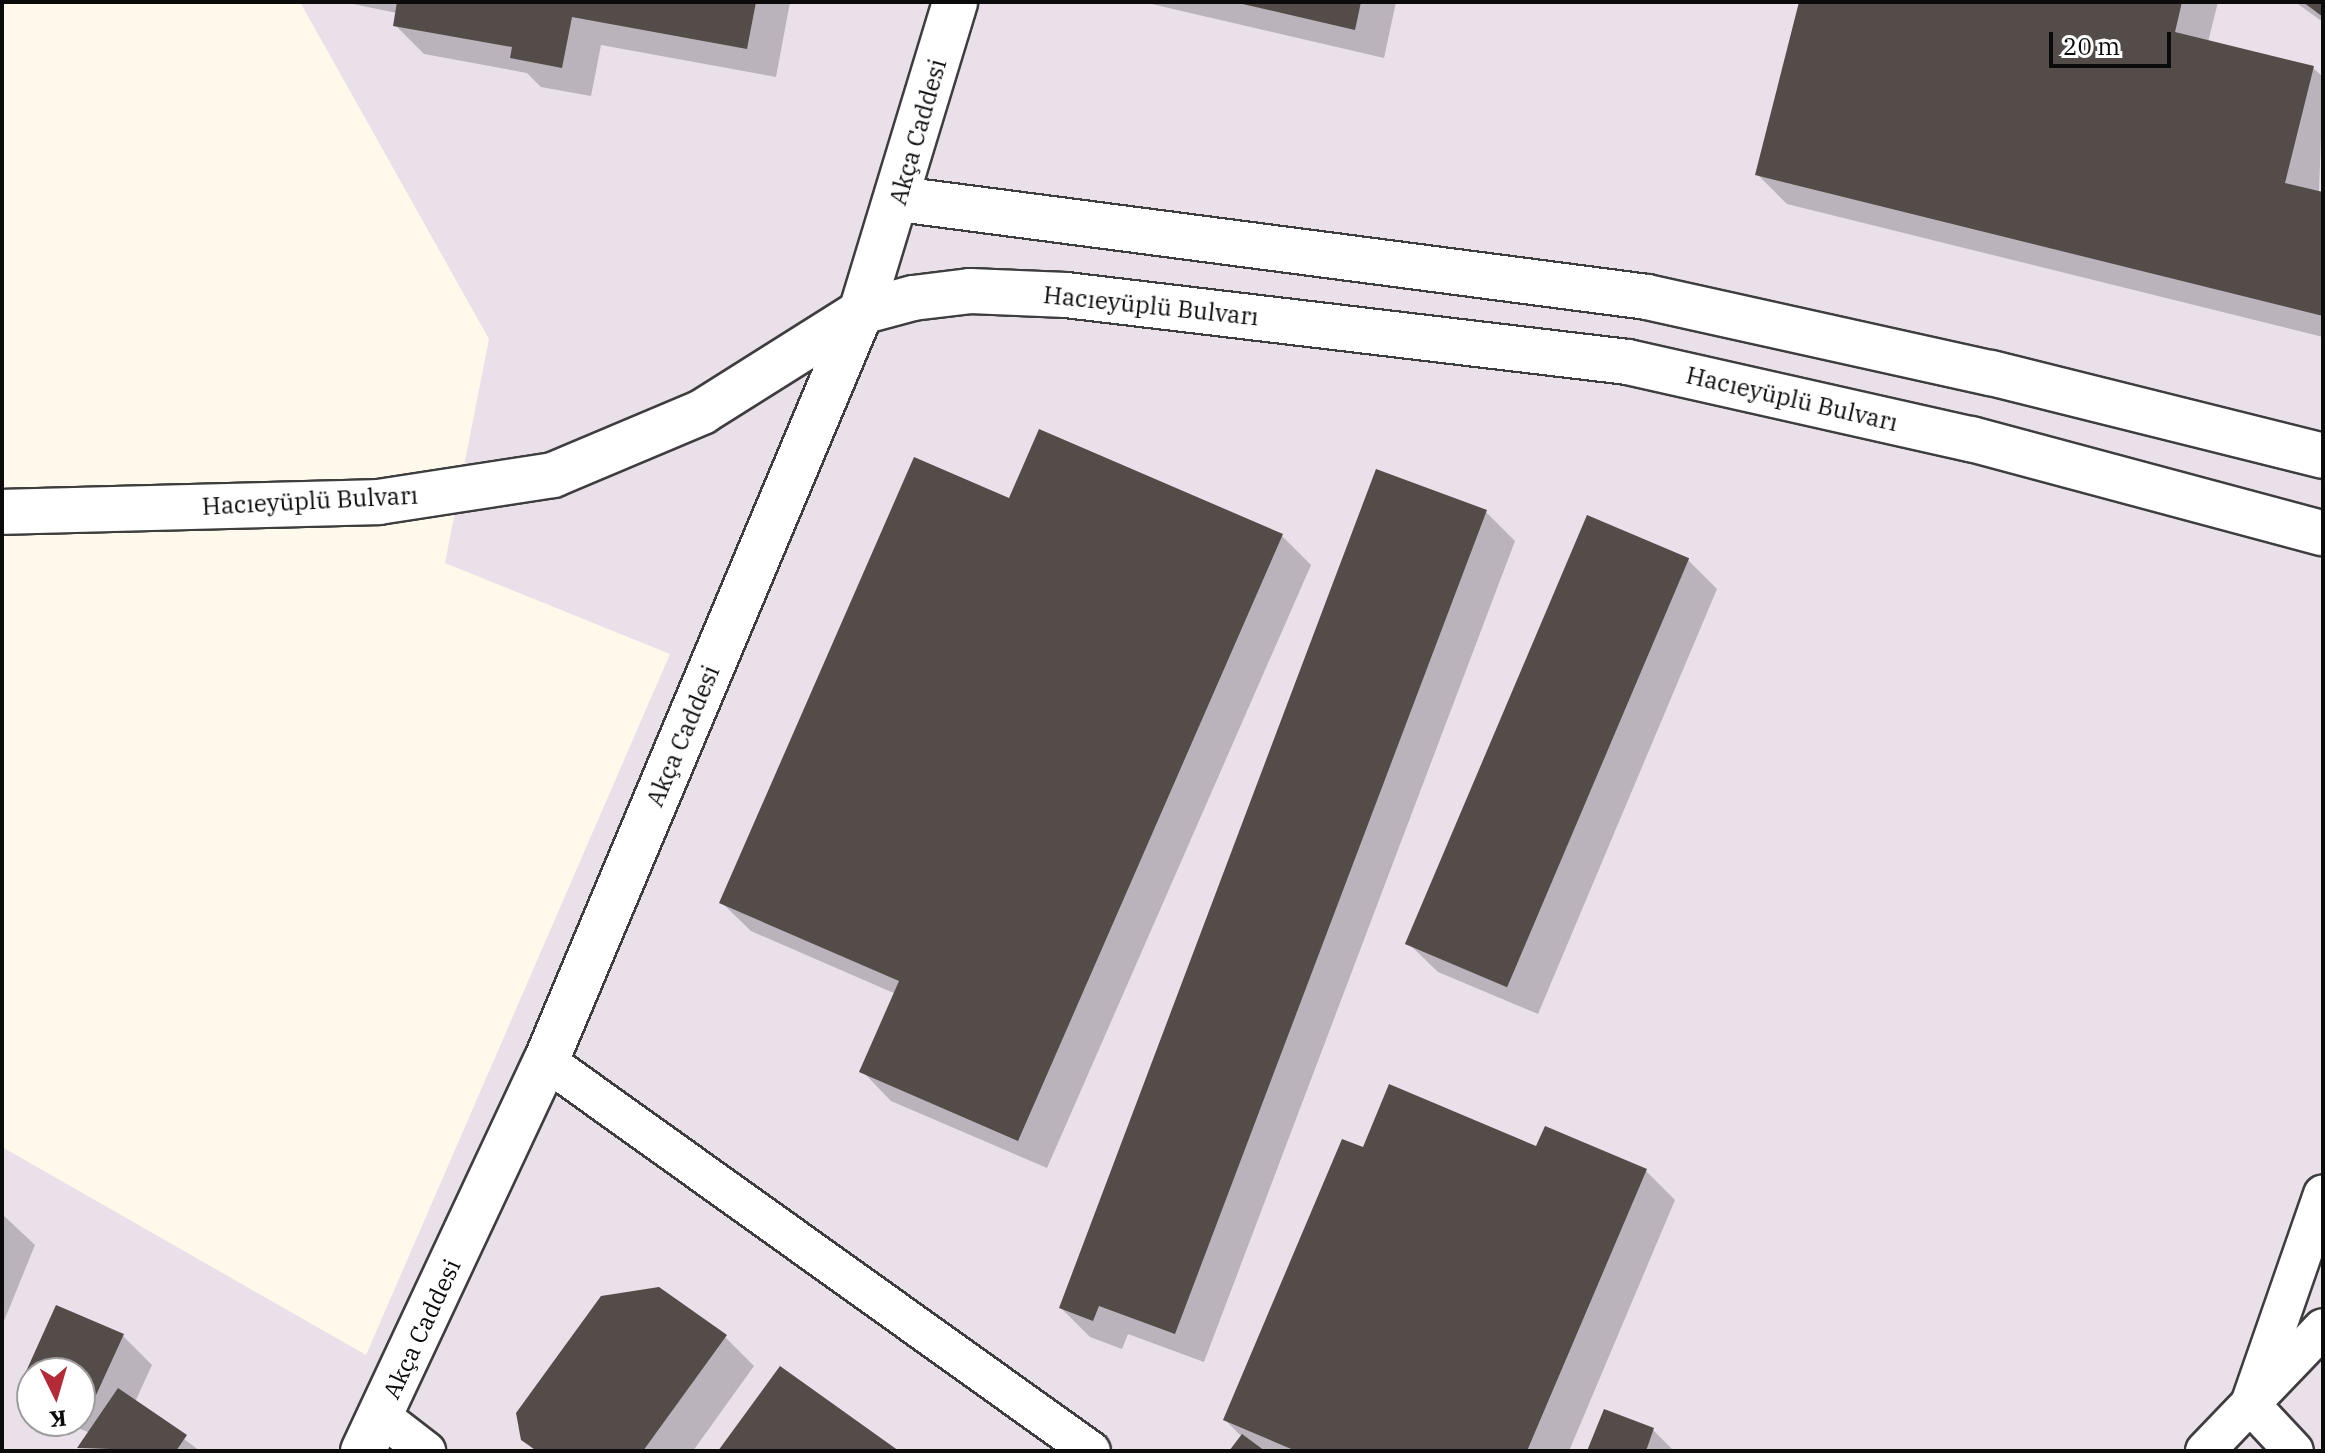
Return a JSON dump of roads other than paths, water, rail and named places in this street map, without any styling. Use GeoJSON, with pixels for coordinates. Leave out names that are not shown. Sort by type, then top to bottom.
{"type":"FeatureCollection","features":[{"type":"Feature","properties":{"kind":"street","name":"Akça Caddesi"},"geometry":{"type":"LineString","coordinates":[[372,1434],[546,1061],[861,312],[899,199],[955,2]]}},
{"type":"Feature","properties":{"kind":"street"},"geometry":{"type":"LineString","coordinates":[[899,199],[1647,297],[1991,373],[2323,456]]}},
{"type":"Feature","properties":{"kind":"street","name":"Hacıeyüplü Bulvarı"},"geometry":{"type":"LineString","coordinates":[[2,512],[379,502],[553,475],[702,412],[861,312],[913,298],[970,291],[1066,295],[1628,362],[1971,439],[2323,533]]}},
{"type":"Feature","properties":{"kind":"street"},"geometry":{"type":"LineString","coordinates":[[1628,362],[1647,297]]}},
{"type":"Feature","properties":{"kind":"street"},"geometry":{"type":"LineString","coordinates":[[546,1061],[1091,1451]]}},
{"type":"Feature","properties":{"kind":"street"},"geometry":{"type":"LineString","coordinates":[[2250,1404],[2323,1194]]}},
{"type":"Feature","properties":{"kind":"street"},"geometry":{"type":"LineString","coordinates":[[2205,1451],[2323,1328]]}},
{"type":"Feature","properties":{"kind":"street"},"geometry":{"type":"LineString","coordinates":[[2250,1404],[2294,1451]]}},
{"type":"Feature","properties":{"kind":"street"},"geometry":{"type":"LineString","coordinates":[[372,1434],[426,1451]]}}]}
